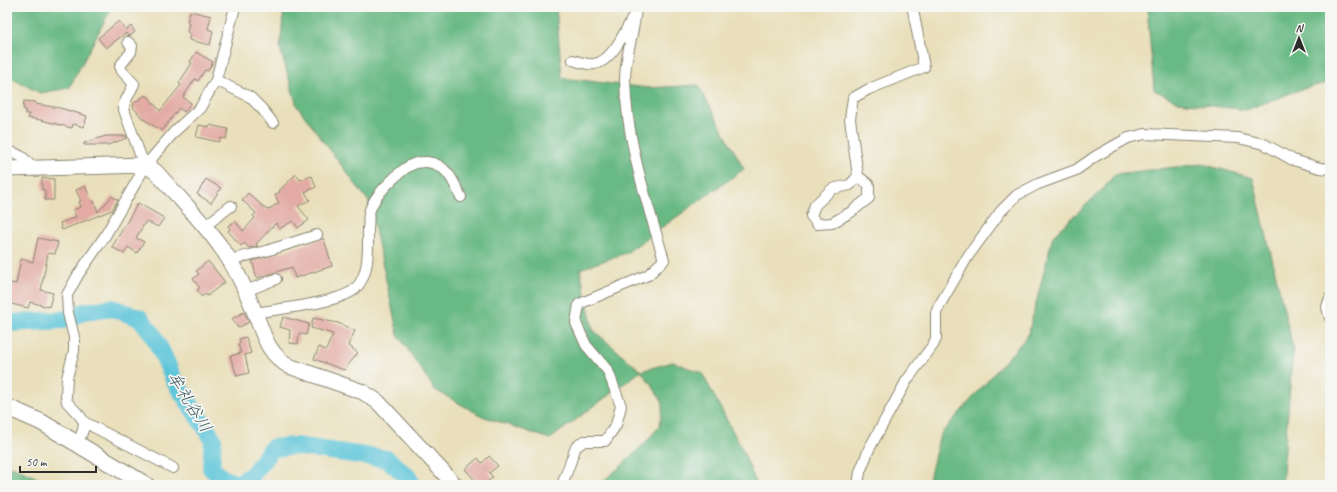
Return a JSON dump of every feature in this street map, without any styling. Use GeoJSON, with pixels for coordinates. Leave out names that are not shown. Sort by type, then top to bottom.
{"type":"FeatureCollection","features":[{"type":"Feature","properties":{"kind":"main road"},"geometry":{"type":"LineString","coordinates":[[7,407],[41,422],[146,485]]}},
{"type":"Feature","properties":{"kind":"street"},"geometry":{"type":"LineString","coordinates":[[173,468],[84,422],[68,402],[66,396],[74,351],[74,337],[68,294],[78,275],[105,236],[146,165],[176,131],[200,108],[216,80],[234,7]]}},
{"type":"Feature","properties":{"kind":"street"},"geometry":{"type":"LineString","coordinates":[[858,176],[850,185],[832,189],[815,205],[811,216],[817,224],[832,223],[851,212],[869,198],[869,185],[858,176],[850,119],[853,98],[869,89],[924,67],[913,10],[914,7]]}},
{"type":"Feature","properties":{"kind":"street"},"geometry":{"type":"LineString","coordinates":[[573,60],[582,63],[594,64],[602,62],[611,54],[636,10]]}},
{"type":"Feature","properties":{"kind":"street"},"geometry":{"type":"LineString","coordinates":[[562,485],[576,447],[584,441],[605,441],[616,424],[621,406],[608,372],[586,344],[576,323],[579,304],[648,276],[664,260],[649,209],[630,129],[625,79],[636,10]]}},
{"type":"Feature","properties":{"kind":"street"},"geometry":{"type":"LineString","coordinates":[[128,42],[132,46],[131,52],[120,66],[122,71],[134,84],[124,104],[124,110],[141,157],[146,165],[156,172],[205,226],[229,260],[246,291],[266,343],[272,353],[279,360],[289,366],[363,392],[378,402],[455,485]]}},
{"type":"Feature","properties":{"kind":"street"},"geometry":{"type":"LineString","coordinates":[[216,80],[250,98],[262,109],[273,123]]}},
{"type":"Feature","properties":{"kind":"street"},"geometry":{"type":"LineString","coordinates":[[858,485],[863,463],[869,449],[907,380],[936,339],[936,313],[946,294],[968,256],[984,233],[1001,211],[1018,195],[1038,184],[1076,170],[1096,156],[1128,138],[1145,134],[1238,138],[1264,144],[1292,160],[1320,168],[1330,168]]}},
{"type":"Feature","properties":{"kind":"street"},"geometry":{"type":"LineString","coordinates":[[7,150],[22,156],[28,161],[31,169]]}},
{"type":"Feature","properties":{"kind":"street"},"geometry":{"type":"LineString","coordinates":[[255,313],[337,299],[354,290],[361,283],[365,272],[368,246],[369,214],[374,200],[404,169],[417,162],[429,162],[441,166],[451,177],[460,197]]}},
{"type":"Feature","properties":{"kind":"street"},"geometry":{"type":"LineString","coordinates":[[7,169],[146,165]]}},
{"type":"Feature","properties":{"kind":"street"},"geometry":{"type":"LineString","coordinates":[[205,226],[231,206]]}},
{"type":"Feature","properties":{"kind":"street"},"geometry":{"type":"LineString","coordinates":[[229,260],[266,251],[318,235]]}},
{"type":"Feature","properties":{"kind":"street"},"geometry":{"type":"LineString","coordinates":[[246,291],[276,279]]}},
{"type":"Feature","properties":{"kind":"street"},"geometry":{"type":"LineString","coordinates":[[1330,298],[1327,308],[1330,318]]}},
{"type":"Feature","properties":{"kind":"street"},"geometry":{"type":"LineString","coordinates":[[78,443],[83,430],[84,422]]}},
{"type":"Feature","properties":{"kind":"green space"},"geometry":{"type":"Polygon","coordinates":[[[11,7],[112,7],[69,88],[40,93],[7,76],[7,12],[11,7]]]}},
{"type":"Feature","properties":{"kind":"green space"},"geometry":{"type":"Polygon","coordinates":[[[284,7],[556,7],[562,78],[648,88],[698,85],[744,169],[626,253],[580,269],[593,330],[641,371],[550,439],[482,416],[435,390],[398,335],[369,202],[297,106],[280,49],[284,7]]]}},
{"type":"Feature","properties":{"kind":"green space"},"geometry":{"type":"Polygon","coordinates":[[[1147,7],[1330,7],[1330,82],[1299,90],[1246,110],[1179,102],[1154,90],[1147,7]]]}},
{"type":"Feature","properties":{"kind":"green space"},"geometry":{"type":"Polygon","coordinates":[[[1202,164],[1253,178],[1293,348],[1282,485],[929,485],[928,483],[940,435],[1028,335],[1053,236],[1104,188],[1115,174],[1202,164]]]}},
{"type":"Feature","properties":{"kind":"green space"},"geometry":{"type":"Polygon","coordinates":[[[673,362],[702,373],[742,449],[757,485],[598,485],[619,468],[660,426],[663,403],[641,371],[673,362]]]}},
{"type":"Feature","properties":{"kind":"green space"},"geometry":{"type":"Polygon","coordinates":[[[7,466],[14,467],[52,485],[7,485],[7,466]]]}},
{"type":"Feature","properties":{"kind":"building"},"geometry":{"type":"Polygon","coordinates":[[[190,11],[211,16],[208,29],[213,31],[210,45],[189,40],[190,33],[187,32],[189,23],[187,23],[190,11]]]}},
{"type":"Feature","properties":{"kind":"building"},"geometry":{"type":"Polygon","coordinates":[[[119,21],[126,30],[131,26],[135,32],[130,36],[126,33],[106,48],[98,38],[119,21]]]}},
{"type":"Feature","properties":{"kind":"building"},"geometry":{"type":"Polygon","coordinates":[[[196,52],[213,62],[208,71],[205,70],[198,81],[195,79],[183,97],[191,103],[184,112],[179,108],[162,131],[142,118],[133,107],[133,104],[145,95],[146,97],[148,96],[160,111],[181,85],[179,83],[192,63],[190,62],[196,52]]]}},
{"type":"Feature","properties":{"kind":"building"},"geometry":{"type":"Polygon","coordinates":[[[24,101],[36,102],[35,104],[60,108],[87,116],[84,127],[73,124],[72,128],[28,118],[29,114],[25,114],[26,110],[23,109],[24,101]]]}},
{"type":"Feature","properties":{"kind":"building"},"geometry":{"type":"Polygon","coordinates":[[[199,125],[209,127],[209,125],[228,129],[226,139],[221,138],[219,142],[196,137],[199,125]]]}},
{"type":"Feature","properties":{"kind":"building"},"geometry":{"type":"Polygon","coordinates":[[[106,136],[127,136],[127,138],[108,145],[84,145],[84,143],[106,136]]]}},
{"type":"Feature","properties":{"kind":"building"},"geometry":{"type":"Polygon","coordinates":[[[296,174],[300,180],[312,176],[316,187],[305,192],[310,200],[298,206],[309,220],[298,228],[293,221],[279,229],[276,223],[256,244],[258,246],[249,248],[244,243],[241,246],[228,231],[230,229],[228,226],[235,221],[243,231],[255,218],[253,216],[256,213],[242,200],[248,193],[267,210],[279,203],[275,195],[280,192],[279,191],[296,174]]]}},
{"type":"Feature","properties":{"kind":"building"},"geometry":{"type":"Polygon","coordinates":[[[42,178],[54,179],[54,200],[45,200],[45,190],[42,190],[42,178]]]}},
{"type":"Feature","properties":{"kind":"building"},"geometry":{"type":"Polygon","coordinates":[[[206,179],[221,188],[211,203],[197,194],[206,179]]]}},
{"type":"Feature","properties":{"kind":"building"},"geometry":{"type":"Polygon","coordinates":[[[85,186],[92,202],[94,201],[98,212],[112,196],[118,200],[112,210],[62,230],[60,223],[76,217],[73,210],[81,207],[79,202],[81,201],[76,190],[85,186]]]}},
{"type":"Feature","properties":{"kind":"building"},"geometry":{"type":"Polygon","coordinates":[[[138,203],[164,218],[158,227],[146,221],[136,238],[144,242],[137,253],[128,247],[124,254],[112,247],[138,203]]]}},
{"type":"Feature","properties":{"kind":"building"},"geometry":{"type":"Polygon","coordinates":[[[38,238],[58,242],[55,254],[48,253],[41,290],[53,293],[49,307],[30,302],[28,308],[7,303],[7,282],[16,284],[21,259],[33,262],[38,238]]]}},
{"type":"Feature","properties":{"kind":"building"},"geometry":{"type":"Polygon","coordinates":[[[324,239],[332,266],[295,278],[292,267],[257,278],[252,261],[324,239]]]}},
{"type":"Feature","properties":{"kind":"building"},"geometry":{"type":"Polygon","coordinates":[[[208,261],[225,282],[207,296],[205,294],[202,297],[197,290],[200,288],[193,279],[199,274],[196,271],[208,261]]]}},
{"type":"Feature","properties":{"kind":"building"},"geometry":{"type":"Polygon","coordinates":[[[244,312],[249,322],[238,328],[232,319],[244,312]]]}},
{"type":"Feature","properties":{"kind":"building"},"geometry":{"type":"Polygon","coordinates":[[[283,317],[309,324],[306,335],[299,333],[298,344],[289,343],[290,330],[280,327],[283,317]]]}},
{"type":"Feature","properties":{"kind":"building"},"geometry":{"type":"Polygon","coordinates":[[[313,318],[338,323],[355,331],[348,345],[358,353],[344,370],[314,359],[319,347],[326,350],[333,334],[311,328],[313,318]]]}},
{"type":"Feature","properties":{"kind":"building"},"geometry":{"type":"Polygon","coordinates":[[[246,337],[251,353],[245,355],[249,373],[237,376],[230,356],[241,353],[238,344],[240,343],[239,339],[246,337]]]}},
{"type":"Feature","properties":{"kind":"building"},"geometry":{"type":"Polygon","coordinates":[[[489,456],[498,466],[489,473],[493,477],[484,485],[479,485],[465,469],[478,458],[482,463],[489,456]]]}},
{"type":"Feature","properties":{"kind":"waterway","name":"牟礼谷川"},"geometry":{"type":"LineString","coordinates":[[7,323],[63,320],[83,312],[112,308],[140,318],[152,333],[175,382],[213,439],[211,468],[223,479],[237,484],[252,475],[272,448],[295,446],[387,459],[408,477],[412,485]]}}]}
